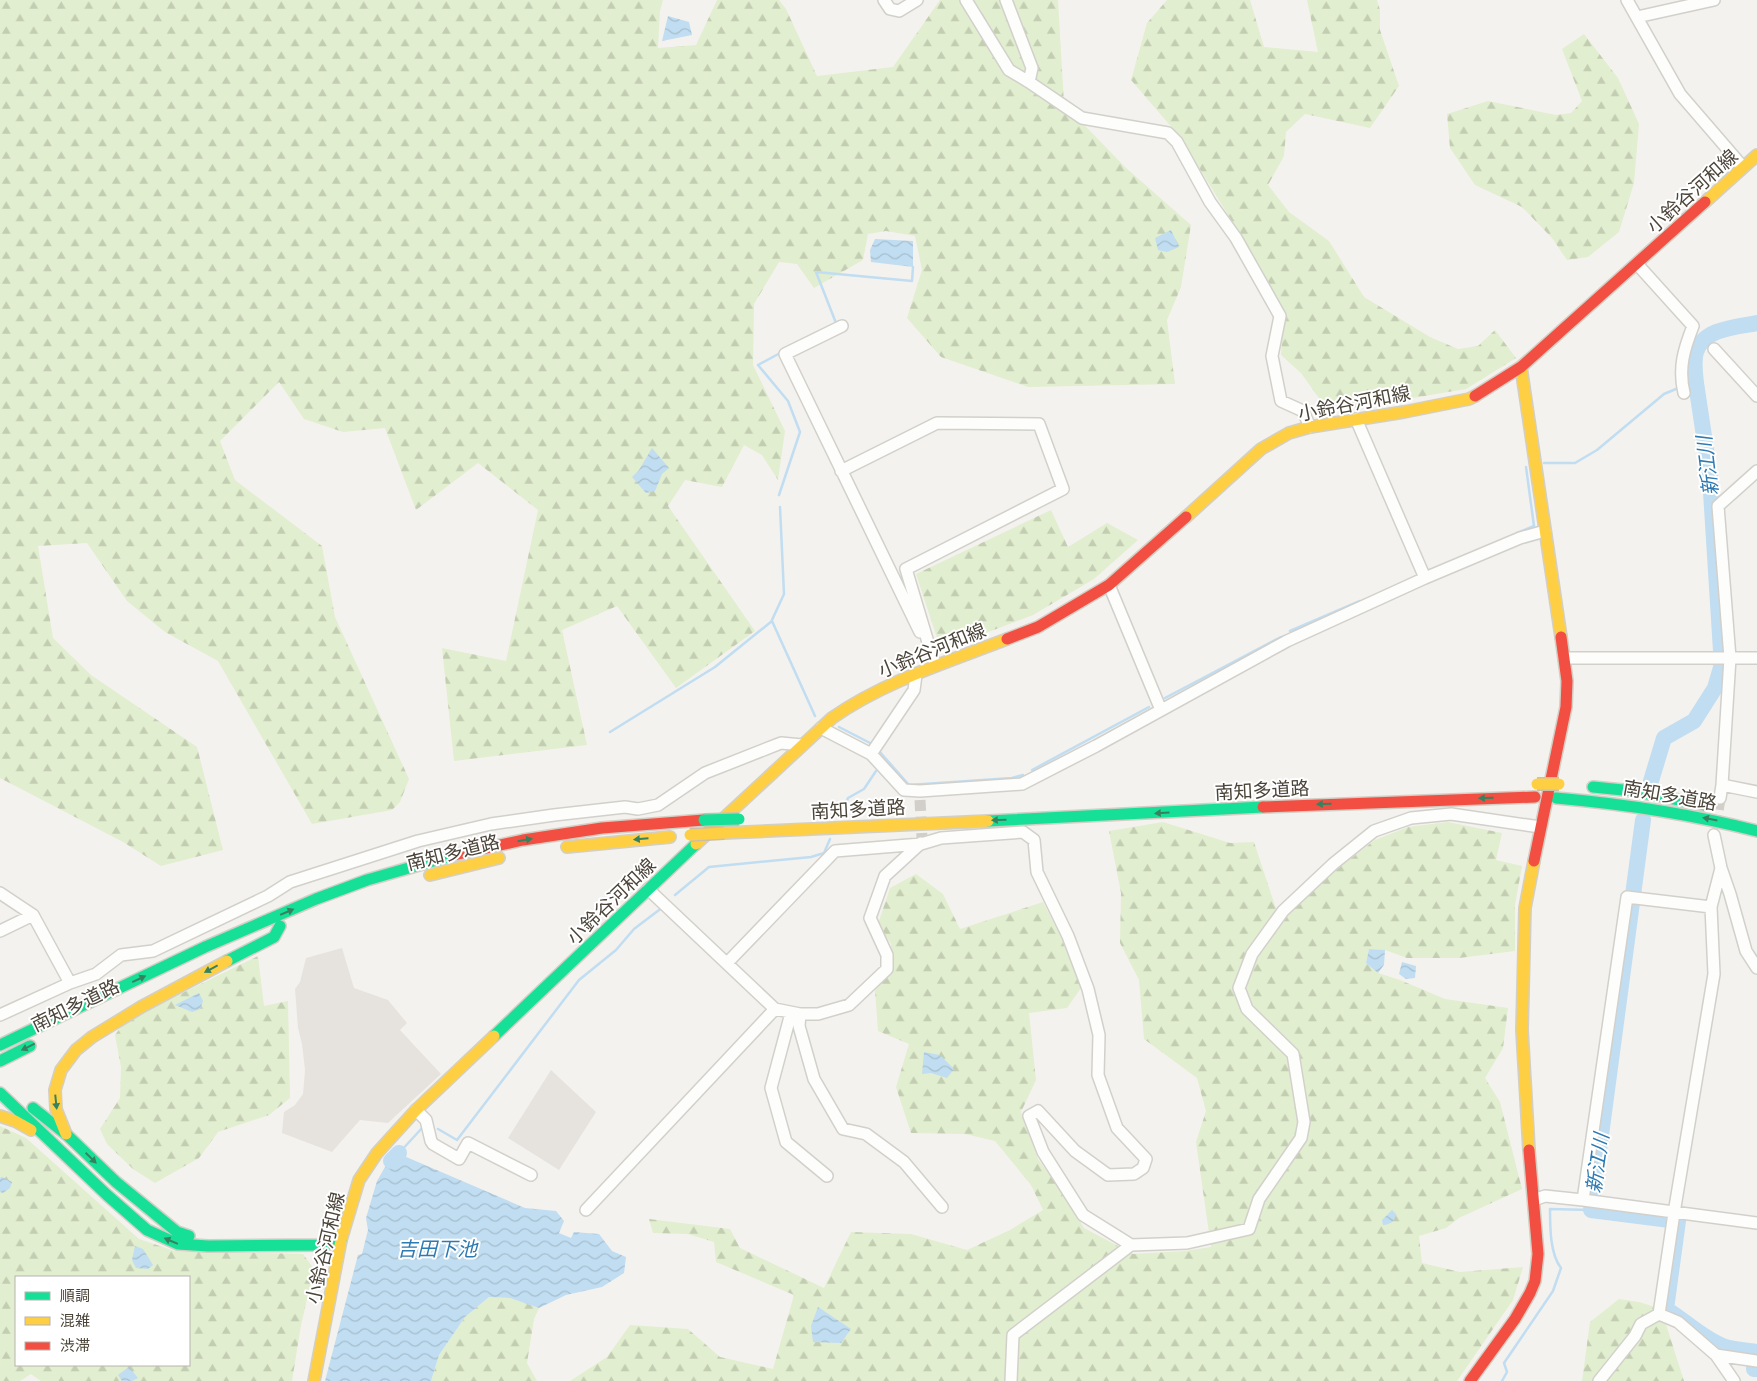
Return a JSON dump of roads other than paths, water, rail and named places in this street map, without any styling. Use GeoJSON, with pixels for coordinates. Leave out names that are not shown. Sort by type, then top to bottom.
{"type":"FeatureCollection","features":[{"type":"Feature","properties":{"kind":"main road","name":"小鈴谷河和線"},"geometry":{"type":"LineString","coordinates":[[314,1381],[341,1240],[359,1180],[377,1153],[416,1110],[648,889],[821,728],[852,704],[894,683],[916,675],[935,663],[1038,627],[1109,585],[1261,449],[1289,433],[1310,427],[1404,412],[1469,399],[1521,367],[1757,155]]}},
{"type":"Feature","properties":{"kind":"main road"},"geometry":{"type":"LineString","coordinates":[[1470,1381],[1524,1305],[1535,1280],[1538,1254],[1526,1109],[1522,1030],[1526,908],[1540,827],[1566,707],[1567,681],[1564,658],[1521,367]]}},
{"type":"Feature","properties":{"kind":"main road"},"geometry":{"type":"LineString","coordinates":[[1533,784],[1563,785]]}},
{"type":"Feature","properties":{"kind":"main road","name":"南知多道路"},"geometry":{"type":"LineString","coordinates":[[1583,786],[1633,791],[1727,809]]}},
{"type":"Feature","properties":{"kind":"main road","name":"南知多道路"},"geometry":{"type":"LineString","coordinates":[[552,849],[604,842],[724,833],[1305,805],[1535,797],[1598,801],[1668,811],[1757,831]]}},
{"type":"Feature","properties":{"kind":"main road","name":"南知多道路"},"geometry":{"type":"LineString","coordinates":[[0,1045],[205,947],[316,899],[421,863],[523,840],[602,828],[744,818]]}},
{"type":"Feature","properties":{"kind":"main road","name":"南知多道路"},"geometry":{"type":"LineString","coordinates":[[417,879],[509,856]]}},
{"type":"Feature","properties":{"kind":"main road"},"geometry":{"type":"LineString","coordinates":[[176,975],[296,920]]}},
{"type":"Feature","properties":{"kind":"main road"},"geometry":{"type":"LineString","coordinates":[[67,1134],[58,1117],[54,1100],[56,1081],[63,1067],[76,1050],[93,1037],[143,1006],[274,937],[280,926]]}},
{"type":"Feature","properties":{"kind":"main road"},"geometry":{"type":"LineString","coordinates":[[0,1036],[65,1005],[77,1008]]}},
{"type":"Feature","properties":{"kind":"main road","name":"南知多道路"},"geometry":{"type":"LineString","coordinates":[[1,1060],[40,1042]]}},
{"type":"Feature","properties":{"kind":"main road"},"geometry":{"type":"LineString","coordinates":[[0,1082],[67,1134],[116,1182],[177,1232],[197,1238],[325,1235],[341,1240]]}},
{"type":"Feature","properties":{"kind":"main road"},"geometry":{"type":"LineString","coordinates":[[0,1093],[147,1230],[178,1244],[208,1246],[316,1245],[341,1240]]}},
{"type":"Feature","properties":{"kind":"main road"},"geometry":{"type":"LineString","coordinates":[[0,1116],[15,1121],[52,1143]]}},
{"type":"Feature","properties":{"kind":"street"},"geometry":{"type":"LineString","coordinates":[[884,0],[890,9],[899,11],[917,0]]}},
{"type":"Feature","properties":{"kind":"street"},"geometry":{"type":"LineString","coordinates":[[966,0],[1009,70],[1082,118],[1168,133],[1178,142],[1210,202],[1236,238],[1280,316],[1272,356],[1280,401],[1303,411],[1310,427]]}},
{"type":"Feature","properties":{"kind":"street"},"geometry":{"type":"LineString","coordinates":[[1006,0],[1032,68],[1029,82]]}},
{"type":"Feature","properties":{"kind":"street"},"geometry":{"type":"LineString","coordinates":[[1627,0],[1680,94],[1744,167]]}},
{"type":"Feature","properties":{"kind":"street"},"geometry":{"type":"LineString","coordinates":[[1637,17],[1714,0]]}},
{"type":"Feature","properties":{"kind":"street"},"geometry":{"type":"LineString","coordinates":[[1637,264],[1693,326],[1683,352],[1681,381],[1684,393]]}},
{"type":"Feature","properties":{"kind":"street"},"geometry":{"type":"LineString","coordinates":[[842,326],[785,354],[935,663]]}},
{"type":"Feature","properties":{"kind":"street"},"geometry":{"type":"LineString","coordinates":[[1714,349],[1757,396]]}},
{"type":"Feature","properties":{"kind":"street"},"geometry":{"type":"LineString","coordinates":[[1356,419],[1426,578]]}},
{"type":"Feature","properties":{"kind":"street"},"geometry":{"type":"LineString","coordinates":[[841,471],[937,423],[1039,424],[1063,489],[906,569],[935,663]]}},
{"type":"Feature","properties":{"kind":"street"},"geometry":{"type":"LineString","coordinates":[[1720,798],[1730,658],[1718,506],[1757,471]]}},
{"type":"Feature","properties":{"kind":"street"},"geometry":{"type":"LineString","coordinates":[[821,728],[871,754],[904,790],[920,796],[1022,784],[1287,640],[1426,578],[1520,538],[1545,530]]}},
{"type":"Feature","properties":{"kind":"street"},"geometry":{"type":"LineString","coordinates":[[1109,585],[1161,710]]}},
{"type":"Feature","properties":{"kind":"street"},"geometry":{"type":"LineString","coordinates":[[1564,658],[1757,658]]}},
{"type":"Feature","properties":{"kind":"street"},"geometry":{"type":"LineString","coordinates":[[871,754],[914,690],[916,675]]}},
{"type":"Feature","properties":{"kind":"street"},"geometry":{"type":"LineString","coordinates":[[0,1015],[70,983],[96,974],[121,955],[153,951],[268,896],[290,882],[316,873],[418,841],[491,824],[625,807],[638,809],[652,807],[658,805],[705,773],[781,743],[802,745]]}},
{"type":"Feature","properties":{"kind":"street"},"geometry":{"type":"LineString","coordinates":[[1722,785],[1757,792]]}},
{"type":"Feature","properties":{"kind":"street"},"geometry":{"type":"LineString","coordinates":[[728,963],[835,851],[941,838],[1023,832],[1034,840],[1037,872],[1068,936],[1088,989],[1099,1035],[1098,1075],[1116,1128],[1146,1159],[1143,1168],[1134,1174],[1108,1175],[1075,1151],[1038,1111],[1029,1116],[1042,1152],[1083,1215],[1131,1245],[1187,1243],[1249,1228],[1260,1199],[1301,1138],[1304,1122],[1293,1054],[1247,1009],[1239,988],[1252,954],[1283,911],[1333,864],[1374,831],[1411,818],[1450,814],[1540,827]]}},
{"type":"Feature","properties":{"kind":"street"},"geometry":{"type":"LineString","coordinates":[[1714,835],[1721,868],[1746,951],[1757,968]]}},
{"type":"Feature","properties":{"kind":"street"},"geometry":{"type":"LineString","coordinates":[[648,889],[775,1009],[795,1014],[818,1014],[848,1005],[887,969],[887,955],[870,918],[885,876],[921,841]]}},
{"type":"Feature","properties":{"kind":"street"},"geometry":{"type":"LineString","coordinates":[[1659,1314],[1673,1217],[1714,974],[1711,907],[1721,868]]}},
{"type":"Feature","properties":{"kind":"street"},"geometry":{"type":"LineString","coordinates":[[0,894],[33,914],[70,983]]}},
{"type":"Feature","properties":{"kind":"street"},"geometry":{"type":"LineString","coordinates":[[1584,1200],[1628,897],[1711,907]]}},
{"type":"Feature","properties":{"kind":"street"},"geometry":{"type":"LineString","coordinates":[[0,931],[33,914]]}},
{"type":"Feature","properties":{"kind":"street"},"geometry":{"type":"LineString","coordinates":[[586,1210],[775,1009]]}},
{"type":"Feature","properties":{"kind":"street"},"geometry":{"type":"LineString","coordinates":[[795,1014],[771,1088],[786,1142],[827,1176]]}},
{"type":"Feature","properties":{"kind":"street"},"geometry":{"type":"LineString","coordinates":[[795,1014],[814,1079],[843,1129],[866,1134],[904,1162],[942,1207]]}},
{"type":"Feature","properties":{"kind":"street"},"geometry":{"type":"LineString","coordinates":[[416,1110],[426,1120],[431,1141],[436,1147],[459,1158],[468,1143],[531,1175]]}},
{"type":"Feature","properties":{"kind":"street"},"geometry":{"type":"LineString","coordinates":[[1534,1200],[1545,1196],[1584,1200],[1673,1217],[1757,1223]]}},
{"type":"Feature","properties":{"kind":"street"},"geometry":{"type":"LineString","coordinates":[[1011,1381],[1013,1335],[1131,1245]]}},
{"type":"Feature","properties":{"kind":"street"},"geometry":{"type":"LineString","coordinates":[[1659,1314],[1678,1322],[1716,1355],[1734,1381]]}},
{"type":"Feature","properties":{"kind":"street"},"geometry":{"type":"LineString","coordinates":[[1598,1381],[1635,1336],[1641,1324],[1659,1314]]}},
{"type":"Feature","properties":{"kind":"street"},"geometry":{"type":"LineString","coordinates":[[1716,1355],[1753,1361]]}},
{"type":"Feature","properties":{"kind":"water"},"geometry":{"type":"Polygon","coordinates":[[[668,16],[689,22],[692,35],[662,41],[668,16]]]}},
{"type":"Feature","properties":{"kind":"water"},"geometry":{"type":"Polygon","coordinates":[[[1171,230],[1179,247],[1167,252],[1158,250],[1155,238],[1171,230]]]}},
{"type":"Feature","properties":{"kind":"water"},"geometry":{"type":"Polygon","coordinates":[[[875,239],[913,241],[913,267],[871,262],[870,250],[875,239]]]}},
{"type":"Feature","properties":{"kind":"water"},"geometry":{"type":"Polygon","coordinates":[[[652,448],[669,468],[662,474],[655,491],[646,493],[632,477],[639,470],[652,448]]]}},
{"type":"Feature","properties":{"kind":"water"},"geometry":{"type":"Polygon","coordinates":[[[1369,949],[1385,950],[1384,965],[1378,973],[1366,963],[1369,949]]]}},
{"type":"Feature","properties":{"kind":"water"},"geometry":{"type":"Polygon","coordinates":[[[1402,962],[1416,966],[1415,978],[1406,979],[1399,974],[1402,962]]]}},
{"type":"Feature","properties":{"kind":"water"},"geometry":{"type":"Polygon","coordinates":[[[199,993],[203,1001],[200,1009],[192,1012],[175,1005],[199,993]]]}},
{"type":"Feature","properties":{"kind":"water"},"geometry":{"type":"Polygon","coordinates":[[[924,1052],[940,1055],[954,1069],[947,1078],[931,1073],[922,1074],[924,1052]]]}},
{"type":"Feature","properties":{"kind":"water","name":"吉田下池"},"geometry":{"type":"Polygon","coordinates":[[[404,1156],[525,1208],[556,1211],[564,1221],[559,1233],[571,1238],[574,1232],[599,1234],[612,1251],[626,1257],[624,1273],[602,1287],[566,1295],[539,1308],[510,1298],[489,1297],[465,1317],[439,1355],[431,1381],[325,1381],[358,1255],[362,1254],[368,1230],[366,1218],[377,1181],[389,1160],[393,1163],[404,1156]]]}},
{"type":"Feature","properties":{"kind":"water"},"geometry":{"type":"Polygon","coordinates":[[[2,1177],[12,1182],[10,1188],[3,1193],[0,1192],[0,1178],[2,1177]]]}},
{"type":"Feature","properties":{"kind":"water"},"geometry":{"type":"Polygon","coordinates":[[[1392,1210],[1396,1214],[1395,1219],[1383,1225],[1382,1220],[1392,1210]]]}},
{"type":"Feature","properties":{"kind":"water"},"geometry":{"type":"Polygon","coordinates":[[[135,1246],[143,1249],[153,1265],[148,1269],[136,1268],[132,1260],[135,1246]]]}},
{"type":"Feature","properties":{"kind":"water"},"geometry":{"type":"Polygon","coordinates":[[[818,1307],[851,1329],[841,1343],[813,1342],[811,1326],[818,1307]]]}},
{"type":"Feature","properties":{"kind":"water"},"geometry":{"type":"Polygon","coordinates":[[[129,1367],[138,1378],[132,1381],[122,1381],[118,1375],[129,1367]]]}},
{"type":"Feature","properties":{"kind":"waterway"},"geometry":{"type":"LineString","coordinates":[[836,323],[816,272],[912,281],[913,267]]}},
{"type":"Feature","properties":{"kind":"waterway","name":"新江川"},"geometry":{"type":"LineString","coordinates":[[1721,651],[1710,476],[1694,367],[1696,352],[1706,338],[1722,330],[1757,323]]}},
{"type":"Feature","properties":{"kind":"waterway"},"geometry":{"type":"LineString","coordinates":[[779,495],[800,432],[788,401],[758,365],[782,352]]}},
{"type":"Feature","properties":{"kind":"waterway"},"geometry":{"type":"LineString","coordinates":[[1687,386],[1696,383]]}},
{"type":"Feature","properties":{"kind":"waterway"},"geometry":{"type":"LineString","coordinates":[[1544,463],[1575,463],[1597,450],[1664,394],[1676,389]]}},
{"type":"Feature","properties":{"kind":"waterway"},"geometry":{"type":"LineString","coordinates":[[1517,533],[1534,526],[1526,467]]}},
{"type":"Feature","properties":{"kind":"waterway"},"geometry":{"type":"LineString","coordinates":[[772,620],[784,594],[780,507]]}},
{"type":"Feature","properties":{"kind":"waterway"},"geometry":{"type":"LineString","coordinates":[[1290,631],[1360,601]]}},
{"type":"Feature","properties":{"kind":"waterway"},"geometry":{"type":"LineString","coordinates":[[610,732],[715,667],[772,621],[815,716]]}},
{"type":"Feature","properties":{"kind":"waterway"},"geometry":{"type":"LineString","coordinates":[[1165,698],[1281,637]]}},
{"type":"Feature","properties":{"kind":"waterway","name":"新江川"},"geometry":{"type":"LineString","coordinates":[[1651,781],[1664,738],[1694,721],[1715,688],[1722,664]]}},
{"type":"Feature","properties":{"kind":"waterway"},"geometry":{"type":"LineString","coordinates":[[1032,770],[1149,707]]}},
{"type":"Feature","properties":{"kind":"waterway"},"geometry":{"type":"LineString","coordinates":[[839,727],[872,744]]}},
{"type":"Feature","properties":{"kind":"waterway"},"geometry":{"type":"LineString","coordinates":[[879,751],[909,785],[1012,778],[1023,775]]}},
{"type":"Feature","properties":{"kind":"waterway"},"geometry":{"type":"LineString","coordinates":[[846,803],[848,798],[864,789],[876,771]]}},
{"type":"Feature","properties":{"kind":"waterway","name":"新江川"},"geometry":{"type":"LineString","coordinates":[[1643,820],[1591,1210],[1678,1221],[1666,1309],[1717,1344],[1729,1348],[1756,1352],[1754,1369],[1757,1369]]}},
{"type":"Feature","properties":{"kind":"waterway"},"geometry":{"type":"LineString","coordinates":[[675,895],[709,867],[811,857],[824,853],[830,839]]}},
{"type":"Feature","properties":{"kind":"waterway"},"geometry":{"type":"LineString","coordinates":[[438,1129],[457,1140],[579,980],[616,950],[634,929],[663,907]]}},
{"type":"Feature","properties":{"kind":"waterway"},"geometry":{"type":"LineString","coordinates":[[399,1153],[423,1127]]}},
{"type":"Feature","properties":{"kind":"waterway"},"geometry":{"type":"LineString","coordinates":[[391,1161],[399,1153]]}},
{"type":"Feature","properties":{"kind":"waterway"},"geometry":{"type":"LineString","coordinates":[[1502,1381],[1507,1372],[1504,1363],[1553,1291],[1561,1268],[1553,1248],[1550,1209],[1591,1210]]}},
{"type":"Feature","properties":{"kind":"tunnel"},"geometry":{"type":"LineString","coordinates":[[1716,826],[1720,798]]}},
{"type":"Feature","properties":{"kind":"tunnel"},"geometry":{"type":"LineString","coordinates":[[920,800],[922,838]]}}]}
